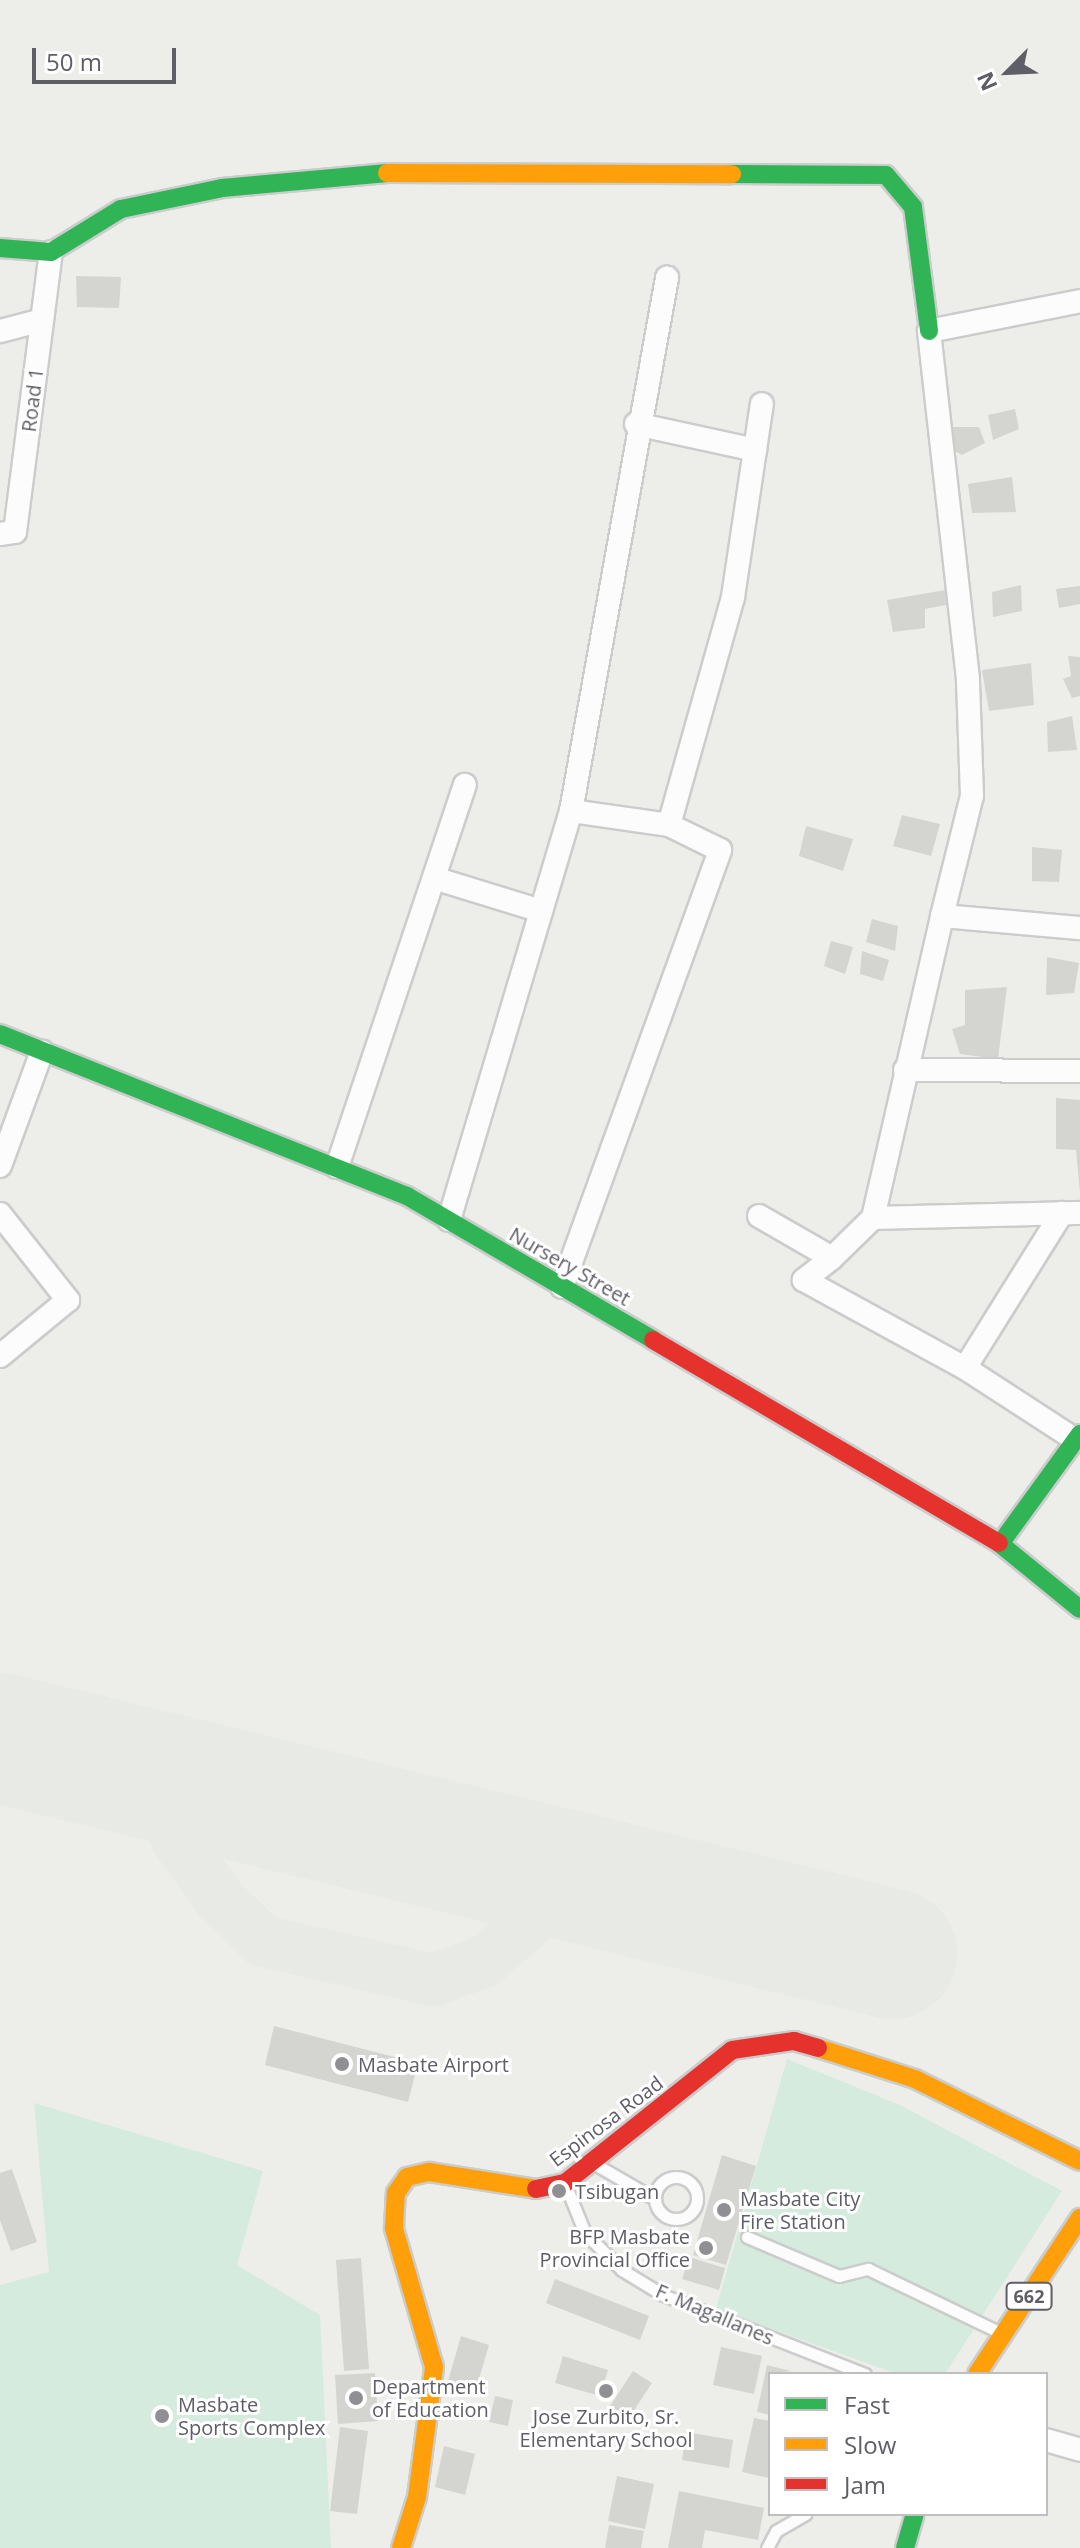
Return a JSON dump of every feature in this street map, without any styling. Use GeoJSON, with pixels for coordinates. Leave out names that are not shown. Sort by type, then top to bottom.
{"type":"FeatureCollection","features":[{"type":"Feature","properties":{"kind":"street"},"geometry":{"type":"LineString","coordinates":[[0,248],[51,252],[121,209],[222,188],[373,173],[886,175],[913,207],[968,679],[972,796],[905,1070],[873,1218],[804,1280],[965,1368],[1078,1437],[1000,1544]]}},
{"type":"Feature","properties":{"kind":"street","name":"Road 1"},"geometry":{"type":"LineString","coordinates":[[0,534],[15,532],[51,252]]}},
{"type":"Feature","properties":{"kind":"street"},"geometry":{"type":"LineString","coordinates":[[449,1220],[571,811],[636,424],[667,278]]}},
{"type":"Feature","properties":{"kind":"street"},"geometry":{"type":"LineString","coordinates":[[929,331],[1080,301]]}},
{"type":"Feature","properties":{"kind":"street"},"geometry":{"type":"LineString","coordinates":[[0,331],[42,320]]}},
{"type":"Feature","properties":{"kind":"street"},"geometry":{"type":"LineString","coordinates":[[669,825],[733,597],[762,404]]}},
{"type":"Feature","properties":{"kind":"street"},"geometry":{"type":"LineString","coordinates":[[636,424],[755,450]]}},
{"type":"Feature","properties":{"kind":"street"},"geometry":{"type":"LineString","coordinates":[[337,1167],[437,879],[465,785]]}},
{"type":"Feature","properties":{"kind":"street"},"geometry":{"type":"LineString","coordinates":[[562,1287],[720,850],[669,825],[571,811]]}},
{"type":"Feature","properties":{"kind":"street"},"geometry":{"type":"LineString","coordinates":[[437,879],[541,911]]}},
{"type":"Feature","properties":{"kind":"street"},"geometry":{"type":"LineString","coordinates":[[942,916],[1080,928]]}},
{"type":"Feature","properties":{"kind":"street","name":"Nursery Street"},"geometry":{"type":"LineString","coordinates":[[0,1034],[337,1167],[449,1220],[1000,1544],[1080,1609]]}},
{"type":"Feature","properties":{"kind":"street"},"geometry":{"type":"LineString","coordinates":[[0,1166],[42,1051]]}},
{"type":"Feature","properties":{"kind":"street"},"geometry":{"type":"LineString","coordinates":[[905,1070],[1080,1071]]}},
{"type":"Feature","properties":{"kind":"street"},"geometry":{"type":"LineString","coordinates":[[873,1218],[1071,1213]]}},
{"type":"Feature","properties":{"kind":"street"},"geometry":{"type":"LineString","coordinates":[[965,1368],[1071,1213]]}},
{"type":"Feature","properties":{"kind":"street"},"geometry":{"type":"LineString","coordinates":[[0,1214],[68,1300],[0,1356]]}},
{"type":"Feature","properties":{"kind":"street"},"geometry":{"type":"LineString","coordinates":[[759,1216],[832,1258]]}},
{"type":"Feature","properties":{"kind":"street","name":"Espinosa Road"},"geometry":{"type":"LineString","coordinates":[[401,2548],[417,2497],[434,2367],[394,2228],[396,2193],[407,2177],[429,2172],[529,2191],[565,2183],[732,2050],[794,2041],[915,2079],[1080,2161]]}},
{"type":"Feature","properties":{"kind":"street","name":"662"},"geometry":{"type":"LineString","coordinates":[[978,2372],[1080,2218]]}},
{"type":"Feature","properties":{"kind":"street"},"geometry":{"type":"LineString","coordinates":[[1048,2441],[1080,2450]]}},
{"type":"Feature","properties":{"kind":"street"},"geometry":{"type":"LineString","coordinates":[[905,2548],[914,2516]]}},
{"type":"Feature","properties":{"kind":"lane"},"geometry":{"type":"LineString","coordinates":[[593,2163],[655,2199]]}},
{"type":"Feature","properties":{"kind":"lane","name":"F. Magallanes"},"geometry":{"type":"LineString","coordinates":[[565,2183],[585,2233],[622,2270],[663,2295],[860,2372]]}},
{"type":"Feature","properties":{"kind":"lane"},"geometry":{"type":"LineString","coordinates":[[747,2237],[839,2276],[868,2269],[1004,2334]]}},
{"type":"Feature","properties":{"kind":"lane"},"geometry":{"type":"LineString","coordinates":[[767,2548],[776,2531],[802,2516]]}},
{"type":"Feature","properties":{"kind":"green space"},"geometry":{"type":"Polygon","coordinates":[[[787,2059],[900,2105],[1062,2191],[946,2372],[891,2372],[716,2309],[787,2059]]]}},
{"type":"Feature","properties":{"kind":"green space","name":"Masbate Sports Complex"},"geometry":{"type":"Polygon","coordinates":[[[34,2103],[263,2171],[237,2265],[320,2315],[331,2548],[0,2548],[0,2285],[49,2272],[34,2103]]]}},
{"type":"Feature","properties":{"kind":"building"},"geometry":{"type":"Polygon","coordinates":[[[76,276],[121,277],[119,308],[77,307],[76,276]]]}},
{"type":"Feature","properties":{"kind":"building"},"geometry":{"type":"Polygon","coordinates":[[[1015,409],[1019,429],[993,440],[988,415],[1015,409]]]}},
{"type":"Feature","properties":{"kind":"building"},"geometry":{"type":"Polygon","coordinates":[[[950,427],[979,427],[985,443],[962,455],[951,449],[950,427]]]}},
{"type":"Feature","properties":{"kind":"building"},"geometry":{"type":"Polygon","coordinates":[[[1012,477],[1016,512],[972,513],[968,484],[1012,477]]]}},
{"type":"Feature","properties":{"kind":"building"},"geometry":{"type":"Polygon","coordinates":[[[1021,585],[1022,611],[993,617],[992,592],[1021,585]]]}},
{"type":"Feature","properties":{"kind":"building"},"geometry":{"type":"Polygon","coordinates":[[[1080,586],[1080,604],[1059,608],[1056,589],[1080,586]]]}},
{"type":"Feature","properties":{"kind":"building"},"geometry":{"type":"Polygon","coordinates":[[[945,590],[946,605],[925,609],[925,628],[893,632],[887,600],[945,590]]]}},
{"type":"Feature","properties":{"kind":"building"},"geometry":{"type":"Polygon","coordinates":[[[1068,656],[1080,657],[1080,696],[1072,698],[1063,679],[1071,676],[1068,656]]]}},
{"type":"Feature","properties":{"kind":"building"},"geometry":{"type":"Polygon","coordinates":[[[1031,663],[1034,705],[989,711],[982,670],[1031,663]]]}},
{"type":"Feature","properties":{"kind":"building"},"geometry":{"type":"Polygon","coordinates":[[[1072,716],[1077,750],[1048,752],[1047,722],[1072,716]]]}},
{"type":"Feature","properties":{"kind":"building"},"geometry":{"type":"Polygon","coordinates":[[[902,815],[940,824],[931,856],[893,846],[902,815]]]}},
{"type":"Feature","properties":{"kind":"building"},"geometry":{"type":"Polygon","coordinates":[[[806,826],[853,839],[843,871],[799,856],[806,826]]]}},
{"type":"Feature","properties":{"kind":"building"},"geometry":{"type":"Polygon","coordinates":[[[1032,847],[1062,850],[1059,882],[1032,881],[1032,847]]]}},
{"type":"Feature","properties":{"kind":"building"},"geometry":{"type":"Polygon","coordinates":[[[872,919],[898,926],[895,951],[866,942],[872,919]]]}},
{"type":"Feature","properties":{"kind":"building"},"geometry":{"type":"Polygon","coordinates":[[[831,941],[853,947],[845,974],[824,966],[831,941]]]}},
{"type":"Feature","properties":{"kind":"building"},"geometry":{"type":"Polygon","coordinates":[[[862,951],[889,960],[883,981],[860,974],[862,951]]]}},
{"type":"Feature","properties":{"kind":"building"},"geometry":{"type":"Polygon","coordinates":[[[1047,957],[1079,963],[1074,993],[1046,995],[1047,957]]]}},
{"type":"Feature","properties":{"kind":"building"},"geometry":{"type":"Polygon","coordinates":[[[1007,987],[998,1059],[960,1054],[952,1029],[965,1025],[965,990],[1007,987]]]}},
{"type":"Feature","properties":{"kind":"building"},"geometry":{"type":"Polygon","coordinates":[[[1056,1098],[1080,1100],[1080,1193],[1076,1150],[1056,1149],[1056,1098]]]}},
{"type":"Feature","properties":{"kind":"building","name":"Masbate Airport"},"geometry":{"type":"Polygon","coordinates":[[[274,2026],[418,2063],[408,2102],[265,2065],[274,2026]]]}},
{"type":"Feature","properties":{"kind":"building","name":"Masbate City Fire Station"},"geometry":{"type":"Polygon","coordinates":[[[722,2155],[756,2166],[726,2265],[693,2255],[722,2155]]]}},
{"type":"Feature","properties":{"kind":"building"},"geometry":{"type":"Polygon","coordinates":[[[12,2169],[37,2242],[11,2251],[0,2220],[0,2173],[12,2169]]]}},
{"type":"Feature","properties":{"kind":"building"},"geometry":{"type":"Polygon","coordinates":[[[689,2257],[725,2268],[719,2290],[682,2279],[689,2257]]]}},
{"type":"Feature","properties":{"kind":"building"},"geometry":{"type":"Polygon","coordinates":[[[361,2258],[369,2369],[344,2371],[336,2260],[361,2258]]]}},
{"type":"Feature","properties":{"kind":"building"},"geometry":{"type":"Polygon","coordinates":[[[555,2279],[649,2316],[640,2340],[546,2303],[555,2279]]]}},
{"type":"Feature","properties":{"kind":"building"},"geometry":{"type":"Polygon","coordinates":[[[461,2336],[489,2345],[474,2396],[446,2388],[461,2336]]]}},
{"type":"Feature","properties":{"kind":"building"},"geometry":{"type":"Polygon","coordinates":[[[721,2347],[762,2356],[754,2394],[713,2385],[721,2347]]]}},
{"type":"Feature","properties":{"kind":"building"},"geometry":{"type":"Polygon","coordinates":[[[563,2356],[608,2370],[600,2396],[555,2383],[563,2356]]]}},
{"type":"Feature","properties":{"kind":"building"},"geometry":{"type":"Polygon","coordinates":[[[767,2365],[791,2371],[768,2372],[768,2415],[757,2412],[767,2365]]]}},
{"type":"Feature","properties":{"kind":"building"},"geometry":{"type":"Polygon","coordinates":[[[633,2371],[652,2383],[629,2418],[610,2406],[633,2371]]]}},
{"type":"Feature","properties":{"kind":"building","name":"Department of Education"},"geometry":{"type":"Polygon","coordinates":[[[375,2373],[378,2421],[338,2424],[335,2375],[375,2373]]]}},
{"type":"Feature","properties":{"kind":"building"},"geometry":{"type":"Polygon","coordinates":[[[495,2396],[513,2400],[508,2426],[489,2422],[495,2396]]]}},
{"type":"Feature","properties":{"kind":"building"},"geometry":{"type":"Polygon","coordinates":[[[754,2418],[768,2421],[768,2478],[742,2472],[754,2418]]]}},
{"type":"Feature","properties":{"kind":"building"},"geometry":{"type":"Polygon","coordinates":[[[340,2427],[368,2431],[357,2514],[330,2511],[340,2427]]]}},
{"type":"Feature","properties":{"kind":"building"},"geometry":{"type":"Polygon","coordinates":[[[686,2432],[733,2440],[729,2468],[682,2460],[686,2432]]]}},
{"type":"Feature","properties":{"kind":"building"},"geometry":{"type":"Polygon","coordinates":[[[444,2446],[475,2454],[465,2495],[435,2487],[444,2446]]]}},
{"type":"Feature","properties":{"kind":"building"},"geometry":{"type":"Polygon","coordinates":[[[617,2476],[654,2484],[645,2529],[608,2521],[617,2476]]]}},
{"type":"Feature","properties":{"kind":"building"},"geometry":{"type":"Polygon","coordinates":[[[679,2491],[764,2508],[758,2540],[705,2530],[702,2548],[668,2548],[679,2491]]]}},
{"type":"Feature","properties":{"kind":"building"},"geometry":{"type":"Polygon","coordinates":[[[609,2525],[644,2531],[641,2548],[605,2548],[609,2525]]]}},
{"type":"Feature","properties":{"kind":"taxiway"},"geometry":{"type":"LineString","coordinates":[[152,1774],[178,1841],[222,1902],[263,1941],[433,1980],[484,1962],[539,1914],[539,1886],[528,1865]]}},
{"type":"Feature","properties":{"kind":"taxiway"},"geometry":{"type":"LineString","coordinates":[[178,1841],[187,1814],[217,1790]]}},
{"type":"Feature","properties":{"kind":"taxiway"},"geometry":{"type":"LineString","coordinates":[[539,1914],[598,1882]]}},
{"type":"Feature","properties":{"kind":"runway"},"geometry":{"type":"LineString","coordinates":[[0,1738],[892,1954]]}},
{"type":"Feature","properties":{"kind":"traffic: fast"},"geometry":{"type":"LineString","coordinates":[[0,248],[51,252],[121,209],[222,188],[387,173]]}},
{"type":"Feature","properties":{"kind":"traffic: fast"},"geometry":{"type":"LineString","coordinates":[[732,174],[886,175],[913,207],[929,331]]}},
{"type":"Feature","properties":{"kind":"traffic: fast"},"geometry":{"type":"LineString","coordinates":[[0,1034],[407,1196],[653,1340]]}},
{"type":"Feature","properties":{"kind":"traffic: fast"},"geometry":{"type":"LineString","coordinates":[[1000,1544],[1080,1434]]}},
{"type":"Feature","properties":{"kind":"traffic: fast"},"geometry":{"type":"LineString","coordinates":[[999,1543],[1080,1609]]}},
{"type":"Feature","properties":{"kind":"traffic: fast"},"geometry":{"type":"LineString","coordinates":[[905,2548],[914,2516]]}},
{"type":"Feature","properties":{"kind":"traffic: slow"},"geometry":{"type":"LineString","coordinates":[[387,173],[732,174]]}},
{"type":"Feature","properties":{"kind":"traffic: slow"},"geometry":{"type":"LineString","coordinates":[[818,2048],[915,2079],[1080,2161]]}},
{"type":"Feature","properties":{"kind":"traffic: slow"},"geometry":{"type":"LineString","coordinates":[[401,2548],[417,2497],[434,2367],[394,2228],[396,2193],[407,2177],[429,2172],[536,2189]]}},
{"type":"Feature","properties":{"kind":"traffic: slow"},"geometry":{"type":"LineString","coordinates":[[978,2372],[1080,2218]]}},
{"type":"Feature","properties":{"kind":"traffic: jam"},"geometry":{"type":"LineString","coordinates":[[653,1340],[999,1543]]}},
{"type":"Feature","properties":{"kind":"traffic: jam"},"geometry":{"type":"LineString","coordinates":[[536,2189],[565,2183],[732,2050],[794,2041],[818,2048]]}},
{"type":"Feature","properties":{"kind":"place","name":"Masbate Airport"},"geometry":{"type":"Point","coordinates":[342,2064]}},
{"type":"Feature","properties":{"kind":"place","name":"Tsibugan"},"geometry":{"type":"Point","coordinates":[559,2191]}},
{"type":"Feature","properties":{"kind":"place","name":"Masbate City Fire Station"},"geometry":{"type":"Point","coordinates":[724,2210]}},
{"type":"Feature","properties":{"kind":"place","name":"BFP Masbate Provincial Office"},"geometry":{"type":"Point","coordinates":[706,2248]}},
{"type":"Feature","properties":{"kind":"place","name":"Jose Zurbito, Sr. Elementary School"},"geometry":{"type":"Point","coordinates":[606,2391]}},
{"type":"Feature","properties":{"kind":"place","name":"Department of Education"},"geometry":{"type":"Point","coordinates":[356,2398]}},
{"type":"Feature","properties":{"kind":"place","name":"Masbate Sports Complex"},"geometry":{"type":"Point","coordinates":[162,2416]}}]}
